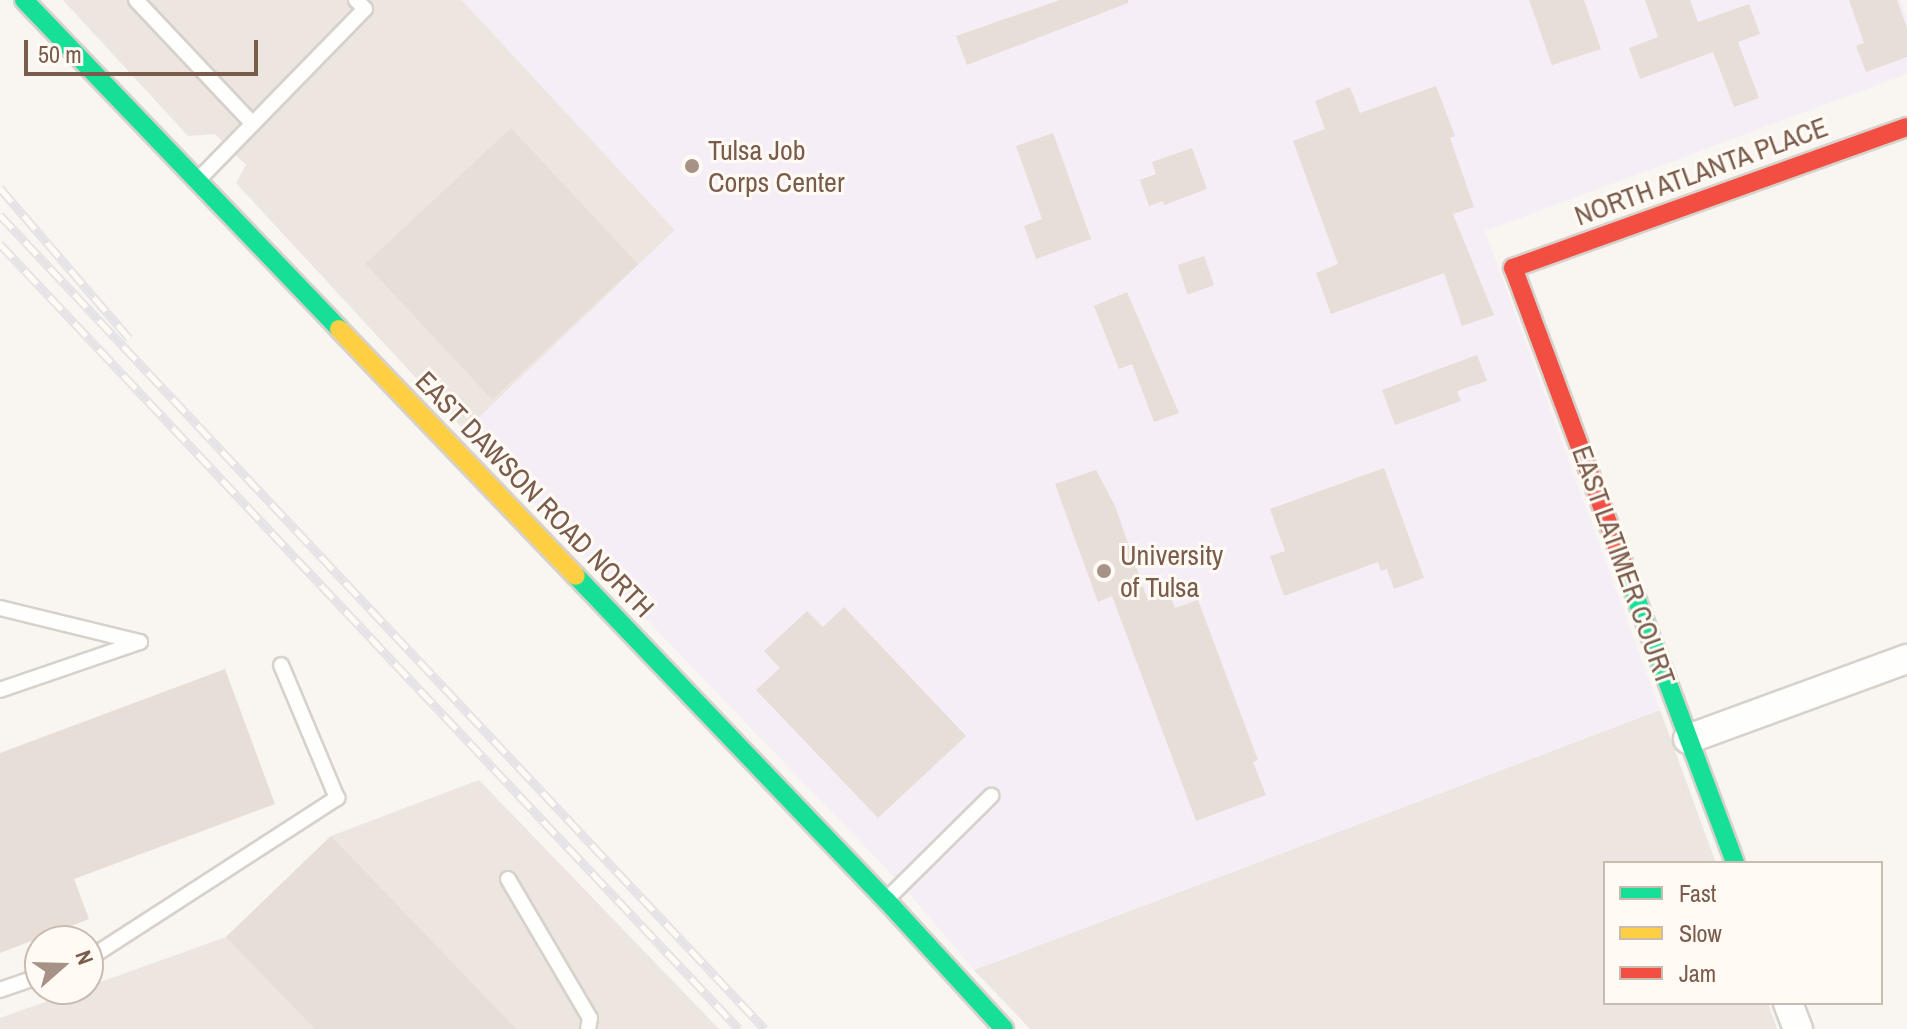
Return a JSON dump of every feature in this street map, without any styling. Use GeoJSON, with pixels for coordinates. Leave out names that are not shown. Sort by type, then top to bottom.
{"type":"FeatureCollection","features":[{"type":"Feature","properties":{"kind":"street","name":"EAST DAWSON ROAD NORTH"},"geometry":{"type":"LineString","coordinates":[[24,0],[886,900],[1004,1029]]}},
{"type":"Feature","properties":{"kind":"street","name":"NORTH ATLANTA PLACE"},"geometry":{"type":"LineString","coordinates":[[1513,268],[1907,127]]}},
{"type":"Feature","properties":{"kind":"street","name":"EAST LATIMER COURT"},"geometry":{"type":"LineString","coordinates":[[1513,268],[1734,861]]}},
{"type":"Feature","properties":{"kind":"street"},"geometry":{"type":"LineString","coordinates":[[1688,739],[1907,659]]}},
{"type":"Feature","properties":{"kind":"street"},"geometry":{"type":"LineString","coordinates":[[1789,1005],[1798,1029]]}},
{"type":"Feature","properties":{"kind":"lane"},"geometry":{"type":"LineString","coordinates":[[136,0],[253,124]]}},
{"type":"Feature","properties":{"kind":"lane"},"geometry":{"type":"LineString","coordinates":[[197,181],[365,9],[356,0]]}},
{"type":"Feature","properties":{"kind":"lane"},"geometry":{"type":"LineString","coordinates":[[0,608],[140,642],[0,690]]}},
{"type":"Feature","properties":{"kind":"lane"},"geometry":{"type":"LineString","coordinates":[[104,949],[337,798],[281,665]]}},
{"type":"Feature","properties":{"kind":"lane"},"geometry":{"type":"LineString","coordinates":[[886,900],[991,796]]}},
{"type":"Feature","properties":{"kind":"lane"},"geometry":{"type":"LineString","coordinates":[[508,879],[590,1018],[588,1029]]}},
{"type":"Feature","properties":{"kind":"lane"},"geometry":{"type":"LineString","coordinates":[[0,990],[24,982]]}},
{"type":"Feature","properties":{"kind":"shaded area"},"geometry":{"type":"Polygon","coordinates":[[[63,0],[462,0],[675,230],[465,431],[236,183],[246,165],[215,134],[188,136],[63,0]]]}},
{"type":"Feature","properties":{"kind":"shaded area","name":"University of Tulsa"},"geometry":{"type":"Polygon","coordinates":[[[462,0],[1900,0],[1907,19],[1907,74],[1485,231],[1660,710],[974,970],[902,885],[465,431],[675,230],[462,0]]]}},
{"type":"Feature","properties":{"kind":"shaded area"},"geometry":{"type":"Polygon","coordinates":[[[1660,710],[1715,861],[1603,861],[1603,1005],[1769,1005],[1777,1029],[1030,1029],[974,970],[1660,710]]]}},
{"type":"Feature","properties":{"kind":"shaded area"},"geometry":{"type":"Polygon","coordinates":[[[479,780],[719,1029],[0,1029],[0,1018],[36,1005],[104,1005],[104,981],[226,937],[331,836],[479,780]]]}},
{"type":"Feature","properties":{"kind":"building"},"geometry":{"type":"Polygon","coordinates":[[[1060,0],[1128,0],[1128,3],[967,65],[956,36],[1060,0]]]}},
{"type":"Feature","properties":{"kind":"building"},"geometry":{"type":"Polygon","coordinates":[[[1529,0],[1584,0],[1601,49],[1552,65],[1529,0]]]}},
{"type":"Feature","properties":{"kind":"building"},"geometry":{"type":"Polygon","coordinates":[[[1645,0],[1690,0],[1698,22],[1749,4],[1760,34],[1738,42],[1759,98],[1734,107],[1713,52],[1640,79],[1629,48],[1658,37],[1645,0]]]}},
{"type":"Feature","properties":{"kind":"building"},"geometry":{"type":"Polygon","coordinates":[[[1849,0],[1897,0],[1907,28],[1907,57],[1866,72],[1856,46],[1864,43],[1849,0]]]}},
{"type":"Feature","properties":{"kind":"building"},"geometry":{"type":"Polygon","coordinates":[[[1436,86],[1455,136],[1450,138],[1474,207],[1453,214],[1494,315],[1462,326],[1444,273],[1331,314],[1316,273],[1338,264],[1293,141],[1325,129],[1315,101],[1350,87],[1360,113],[1436,86]]]}},
{"type":"Feature","properties":{"kind":"building"},"geometry":{"type":"Polygon","coordinates":[[[511,128],[638,264],[492,400],[365,264],[511,128]]]}},
{"type":"Feature","properties":{"kind":"building"},"geometry":{"type":"Polygon","coordinates":[[[1053,133],[1091,239],[1036,259],[1024,226],[1042,219],[1016,146],[1053,133]]]}},
{"type":"Feature","properties":{"kind":"building"},"geometry":{"type":"Polygon","coordinates":[[[1192,148],[1207,189],[1164,205],[1163,201],[1149,206],[1140,180],[1156,174],[1152,162],[1192,148]]]}},
{"type":"Feature","properties":{"kind":"building"},"geometry":{"type":"Polygon","coordinates":[[[1204,256],[1214,285],[1188,294],[1178,265],[1204,256]]]}},
{"type":"Feature","properties":{"kind":"building"},"geometry":{"type":"Polygon","coordinates":[[[1127,292],[1179,413],[1154,422],[1132,364],[1119,369],[1094,306],[1127,292]]]}},
{"type":"Feature","properties":{"kind":"building"},"geometry":{"type":"Polygon","coordinates":[[[1477,355],[1487,381],[1457,391],[1461,401],[1395,425],[1382,390],[1477,355]]]}},
{"type":"Feature","properties":{"kind":"building"},"geometry":{"type":"Polygon","coordinates":[[[1384,468],[1424,578],[1394,589],[1387,569],[1381,571],[1378,562],[1284,596],[1270,556],[1285,551],[1270,509],[1384,468]]]}},
{"type":"Feature","properties":{"kind":"building"},"geometry":{"type":"Polygon","coordinates":[[[1096,470],[1115,506],[1148,601],[1169,593],[1175,608],[1198,600],[1258,760],[1253,762],[1266,795],[1196,821],[1112,596],[1098,602],[1055,484],[1096,470]]]}},
{"type":"Feature","properties":{"kind":"building"},"geometry":{"type":"Polygon","coordinates":[[[844,607],[966,736],[878,818],[756,690],[780,668],[764,651],[807,611],[823,627],[844,607]]]}},
{"type":"Feature","properties":{"kind":"building"},"geometry":{"type":"Polygon","coordinates":[[[225,669],[275,804],[74,879],[89,919],[73,925],[24,925],[24,944],[0,953],[0,753],[225,669]]]}},
{"type":"Feature","properties":{"kind":"building"},"geometry":{"type":"Polygon","coordinates":[[[331,836],[516,1029],[315,1029],[226,937],[331,836]]]}},
{"type":"Feature","properties":{"kind":"railway"},"geometry":{"type":"LineString","coordinates":[[0,188],[129,338]]}},
{"type":"Feature","properties":{"kind":"railway"},"geometry":{"type":"LineString","coordinates":[[0,215],[765,1029]]}},
{"type":"Feature","properties":{"kind":"railway"},"geometry":{"type":"LineString","coordinates":[[0,244],[739,1029]]}},
{"type":"Feature","properties":{"kind":"traffic: fast"},"geometry":{"type":"LineString","coordinates":[[24,0],[339,329]]}},
{"type":"Feature","properties":{"kind":"traffic: fast"},"geometry":{"type":"LineString","coordinates":[[1623,563],[1734,861]]}},
{"type":"Feature","properties":{"kind":"traffic: fast"},"geometry":{"type":"LineString","coordinates":[[576,576],[886,900],[1004,1029]]}},
{"type":"Feature","properties":{"kind":"traffic: slow"},"geometry":{"type":"LineString","coordinates":[[339,329],[576,576]]}},
{"type":"Feature","properties":{"kind":"traffic: jam"},"geometry":{"type":"LineString","coordinates":[[1623,563],[1513,268],[1907,127]]}},
{"type":"Feature","properties":{"kind":"place","name":"Tulsa Job Corps Center"},"geometry":{"type":"Point","coordinates":[692,166]}},
{"type":"Feature","properties":{"kind":"place","name":"University of Tulsa"},"geometry":{"type":"Point","coordinates":[1104,571]}}]}
